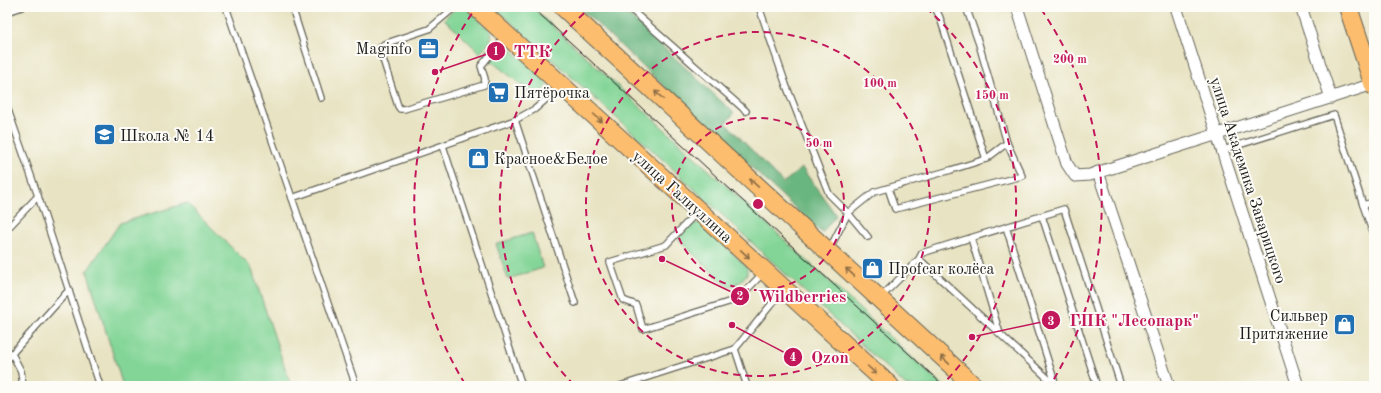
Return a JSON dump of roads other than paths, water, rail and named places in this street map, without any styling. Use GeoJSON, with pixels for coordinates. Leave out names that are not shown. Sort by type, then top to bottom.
{"type":"FeatureCollection","features":[{"type":"Feature","properties":{"kind":"main road","name":"улица Галиуллина"},"geometry":{"type":"LineString","coordinates":[[476,7],[890,386]]}},
{"type":"Feature","properties":{"kind":"main road"},"geometry":{"type":"LineString","coordinates":[[562,7],[974,386]]}},
{"type":"Feature","properties":{"kind":"main road"},"geometry":{"type":"LineString","coordinates":[[1348,7],[1374,85]]}},
{"type":"Feature","properties":{"kind":"street"},"geometry":{"type":"LineString","coordinates":[[1017,7],[1067,164],[1075,176],[1090,175],[1374,85]]}},
{"type":"Feature","properties":{"kind":"street","name":"улица Академика Заварицкого"},"geometry":{"type":"LineString","coordinates":[[1176,7],[1298,386]]}},
{"type":"Feature","properties":{"kind":"street"},"geometry":{"type":"LineString","coordinates":[[1301,7],[1331,98]]}},
{"type":"Feature","properties":{"kind":"street"},"geometry":{"type":"LineString","coordinates":[[1098,172],[1169,386]]}},
{"type":"Feature","properties":{"kind":"lane"},"geometry":{"type":"LineString","coordinates":[[7,12],[22,7]]}},
{"type":"Feature","properties":{"kind":"lane"},"geometry":{"type":"LineString","coordinates":[[226,7],[356,386]]}},
{"type":"Feature","properties":{"kind":"lane"},"geometry":{"type":"LineString","coordinates":[[292,7],[321,98]]}},
{"type":"Feature","properties":{"kind":"lane"},"geometry":{"type":"LineString","coordinates":[[455,7],[429,29],[381,46],[380,50],[400,109],[484,85],[486,79],[481,66],[507,35]]}},
{"type":"Feature","properties":{"kind":"lane"},"geometry":{"type":"LineString","coordinates":[[628,7],[746,111]]}},
{"type":"Feature","properties":{"kind":"lane"},"geometry":{"type":"LineString","coordinates":[[759,7],[786,85],[829,194],[848,213],[868,237]]}},
{"type":"Feature","properties":{"kind":"lane"},"geometry":{"type":"LineString","coordinates":[[935,7],[940,18],[986,158]]}},
{"type":"Feature","properties":{"kind":"lane"},"geometry":{"type":"LineString","coordinates":[[888,188],[895,209],[1022,176],[1007,143],[979,44],[966,7]]}},
{"type":"Feature","properties":{"kind":"lane"},"geometry":{"type":"LineString","coordinates":[[292,198],[515,120],[535,109],[562,85]]}},
{"type":"Feature","properties":{"kind":"lane"},"geometry":{"type":"LineString","coordinates":[[7,107],[38,196],[100,386]]}},
{"type":"Feature","properties":{"kind":"lane"},"geometry":{"type":"LineString","coordinates":[[1223,150],[1334,115],[1374,236]]}},
{"type":"Feature","properties":{"kind":"lane"},"geometry":{"type":"LineString","coordinates":[[515,120],[575,303]]}},
{"type":"Feature","properties":{"kind":"lane"},"geometry":{"type":"LineString","coordinates":[[828,252],[848,213],[874,192],[986,158],[1007,143]]}},
{"type":"Feature","properties":{"kind":"lane"},"geometry":{"type":"LineString","coordinates":[[443,146],[522,386]]}},
{"type":"Feature","properties":{"kind":"lane"},"geometry":{"type":"LineString","coordinates":[[7,229],[38,196]]}},
{"type":"Feature","properties":{"kind":"lane"},"geometry":{"type":"LineString","coordinates":[[1363,205],[1374,202]]}},
{"type":"Feature","properties":{"kind":"lane"},"geometry":{"type":"LineString","coordinates":[[879,299],[919,259],[922,253],[1064,209],[1121,386]]}},
{"type":"Feature","properties":{"kind":"lane"},"geometry":{"type":"LineString","coordinates":[[698,210],[666,245],[610,262],[623,300],[636,305],[643,329],[738,299],[764,271]]}},
{"type":"Feature","properties":{"kind":"lane"},"geometry":{"type":"LineString","coordinates":[[1042,216],[1097,386]]}},
{"type":"Feature","properties":{"kind":"lane"},"geometry":{"type":"LineString","coordinates":[[1006,227],[1056,386]]}},
{"type":"Feature","properties":{"kind":"lane"},"geometry":{"type":"LineString","coordinates":[[971,238],[1000,334]]}},
{"type":"Feature","properties":{"kind":"lane"},"geometry":{"type":"LineString","coordinates":[[919,259],[1056,386]]}},
{"type":"Feature","properties":{"kind":"lane"},"geometry":{"type":"LineString","coordinates":[[620,386],[631,384],[735,349],[784,289]]}},
{"type":"Feature","properties":{"kind":"lane"},"geometry":{"type":"LineString","coordinates":[[7,359],[69,290]]}},
{"type":"Feature","properties":{"kind":"lane"},"geometry":{"type":"LineString","coordinates":[[735,349],[747,386]]}},
{"type":"Feature","properties":{"kind":"lane"},"geometry":{"type":"LineString","coordinates":[[12,354],[21,371],[23,386]]}},
{"type":"Feature","properties":{"kind":"tram line"},"geometry":{"type":"LineString","coordinates":[[532,7],[944,386]]}},
{"type":"Feature","properties":{"kind":"place","name":"Maginfo"},"geometry":{"type":"Point","coordinates":[428,48]}},
{"type":"Feature","properties":{"kind":"place","name":"ТТК"},"geometry":{"type":"Point","coordinates":[435,72]}},
{"type":"Feature","properties":{"kind":"place","name":"Пятёрочка"},"geometry":{"type":"Point","coordinates":[498,92]}},
{"type":"Feature","properties":{"kind":"place","name":"Школа № 14"},"geometry":{"type":"Point","coordinates":[105,135]}},
{"type":"Feature","properties":{"kind":"place","name":"Красное&Белое"},"geometry":{"type":"Point","coordinates":[479,158]}},
{"type":"Feature","properties":{"kind":"place","name":"Wildberries"},"geometry":{"type":"Point","coordinates":[662,259]}},
{"type":"Feature","properties":{"kind":"place","name":"Проfcar колёса"},"geometry":{"type":"Point","coordinates":[873,268]}},
{"type":"Feature","properties":{"kind":"place","name":"Сильвер Притяжение"},"geometry":{"type":"Point","coordinates":[1344,324]}},
{"type":"Feature","properties":{"kind":"place","name":"Ozon"},"geometry":{"type":"Point","coordinates":[732,325]}},
{"type":"Feature","properties":{"kind":"place","name":"ГПК \"Лесопарк\""},"geometry":{"type":"Point","coordinates":[972,337]}}]}
